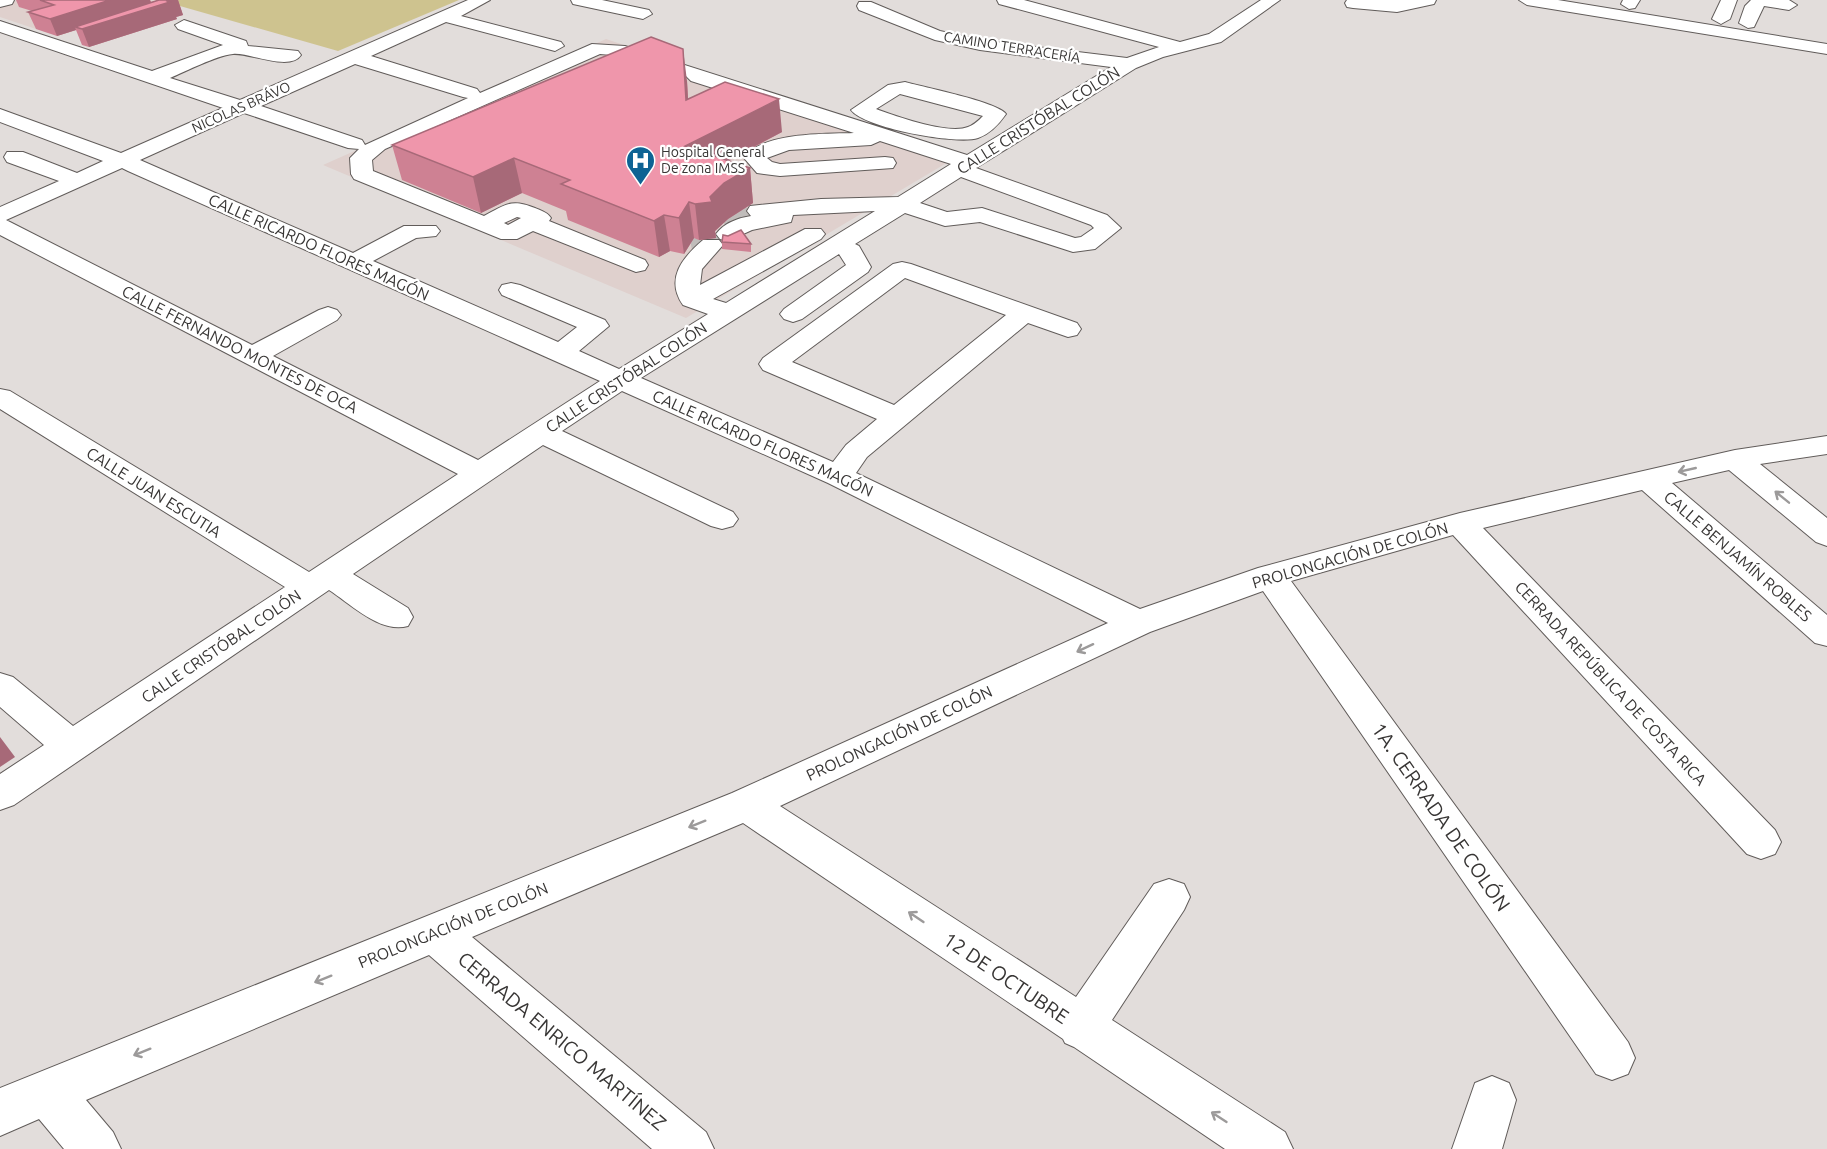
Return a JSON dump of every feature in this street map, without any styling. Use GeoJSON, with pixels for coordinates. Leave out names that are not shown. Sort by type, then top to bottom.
{"type":"FeatureCollection","features":[{"type":"Feature","properties":{"kind":"main road"},"geometry":{"type":"LineString","coordinates":[[0,2],[6,0]]}},
{"type":"Feature","properties":{"kind":"main road","name":"NICOLAS BRÁVO"},"geometry":{"type":"LineString","coordinates":[[0,214],[482,0]]}},
{"type":"Feature","properties":{"kind":"main road"},"geometry":{"type":"LineString","coordinates":[[579,0],[643,14]]}},
{"type":"Feature","properties":{"kind":"main road"},"geometry":{"type":"LineString","coordinates":[[1005,0],[1183,48]]}},
{"type":"Feature","properties":{"kind":"main road","name":"CALLE CRISTÓBAL COLÓN"},"geometry":{"type":"LineString","coordinates":[[0,794],[621,379],[710,301],[836,244],[876,208],[958,162],[993,135],[1129,64],[1157,53],[1215,38],[1272,0]]}},
{"type":"Feature","properties":{"kind":"main road"},"geometry":{"type":"LineString","coordinates":[[1353,3],[1397,7],[1428,0]]}},
{"type":"Feature","properties":{"kind":"main road"},"geometry":{"type":"LineString","coordinates":[[1527,0],[1827,49]]}},
{"type":"Feature","properties":{"kind":"main road"},"geometry":{"type":"LineString","coordinates":[[1601,0],[1703,12],[1721,19],[1827,36]]}},
{"type":"Feature","properties":{"kind":"main road"},"geometry":{"type":"LineString","coordinates":[[1721,19],[1729,0]]}},
{"type":"Feature","properties":{"kind":"main road"},"geometry":{"type":"LineString","coordinates":[[1748,23],[1753,6],[1761,1],[1789,5]]}},
{"type":"Feature","properties":{"kind":"main road","name":"CAMINO TERRACERÍA"},"geometry":{"type":"LineString","coordinates":[[866,6],[935,35],[980,45],[1129,64]]}},
{"type":"Feature","properties":{"kind":"main road"},"geometry":{"type":"LineString","coordinates":[[446,16],[555,46]]}},
{"type":"Feature","properties":{"kind":"main road"},"geometry":{"type":"LineString","coordinates":[[152,78],[240,45],[184,25]]}},
{"type":"Feature","properties":{"kind":"main road"},"geometry":{"type":"LineString","coordinates":[[0,26],[356,144]]}},
{"type":"Feature","properties":{"kind":"main road"},"geometry":{"type":"LineString","coordinates":[[56,45],[88,35]]}},
{"type":"Feature","properties":{"kind":"main road"},"geometry":{"type":"LineString","coordinates":[[231,48],[265,55],[292,55]]}},
{"type":"Feature","properties":{"kind":"main road"},"geometry":{"type":"LineString","coordinates":[[636,265],[531,222],[540,218],[516,208],[485,224],[379,171],[362,174],[361,158],[378,146],[474,97],[598,48],[634,53],[692,71],[698,77],[891,138],[958,162],[1017,190],[1099,220],[1109,228],[1087,244],[1073,245],[982,215],[945,219],[876,208],[758,211]]}},
{"type":"Feature","properties":{"kind":"main road"},"geometry":{"type":"LineString","coordinates":[[603,68],[634,53]]}},
{"type":"Feature","properties":{"kind":"main road"},"geometry":{"type":"LineString","coordinates":[[353,57],[511,110]]}},
{"type":"Feature","properties":{"kind":"main road"},"geometry":{"type":"LineString","coordinates":[[905,88],[993,111],[996,114],[993,135],[931,131],[861,110],[895,89],[905,88]]}},
{"type":"Feature","properties":{"kind":"main road","name":"CALLE RICARDO FLORES MAGÓN"},"geometry":{"type":"LineString","coordinates":[[0,115],[119,161],[354,262],[839,476],[1138,623]]}},
{"type":"Feature","properties":{"kind":"main road"},"geometry":{"type":"LineString","coordinates":[[885,163],[780,170],[765,168],[755,159],[759,152],[776,146],[891,138]]}},
{"type":"Feature","properties":{"kind":"main road"},"geometry":{"type":"LineString","coordinates":[[15,157],[77,180]]}},
{"type":"Feature","properties":{"kind":"main road"},"geometry":{"type":"LineString","coordinates":[[823,210],[745,224],[715,244],[706,277],[710,301],[958,162]]}},
{"type":"Feature","properties":{"kind":"main road"},"geometry":{"type":"LineString","coordinates":[[982,215],[1017,190]]}},
{"type":"Feature","properties":{"kind":"main road","name":"CALLE FERNANDO MONTES DE OCA"},"geometry":{"type":"LineString","coordinates":[[0,226],[480,472]]}},
{"type":"Feature","properties":{"kind":"main road"},"geometry":{"type":"LineString","coordinates":[[354,262],[412,231],[428,231]]}},
{"type":"Feature","properties":{"kind":"main road"},"geometry":{"type":"LineString","coordinates":[[793,314],[859,267],[850,252],[836,244]]}},
{"type":"Feature","properties":{"kind":"main road"},"geometry":{"type":"LineString","coordinates":[[897,417],[773,364],[902,269],[1068,329]]}},
{"type":"Feature","properties":{"kind":"main road"},"geometry":{"type":"LineString","coordinates":[[511,290],[596,326],[561,352]]}},
{"type":"Feature","properties":{"kind":"main road"},"geometry":{"type":"LineString","coordinates":[[839,476],[856,451],[1025,313]]}},
{"type":"Feature","properties":{"kind":"main road"},"geometry":{"type":"LineString","coordinates":[[252,356],[328,315]]}},
{"type":"Feature","properties":{"kind":"main road","name":"CALLE JUAN ESCUTIA"},"geometry":{"type":"LineString","coordinates":[[0,397],[318,580],[396,617]]}},
{"type":"Feature","properties":{"kind":"main road"},"geometry":{"type":"LineString","coordinates":[[540,432],[722,519]]}},
{"type":"Feature","properties":{"kind":"main road","name":"PROLONGACIÓN DE COLÓN"},"geometry":{"type":"LineString","coordinates":[[0,1112],[746,804],[1138,623],[1270,576],[1460,523],[1735,459],[1827,445]]}},
{"type":"Feature","properties":{"kind":"main road"},"geometry":{"type":"LineString","coordinates":[[1735,459],[1827,535]]}},
{"type":"Feature","properties":{"kind":"main road","name":"CALLE BENJAMÍN ROBLES"},"geometry":{"type":"LineString","coordinates":[[1648,479],[1827,634]]}},
{"type":"Feature","properties":{"kind":"main road","name":"CERRADA REPÚBLICA DE COSTA RICA"},"geometry":{"type":"LineString","coordinates":[[1460,523],[1761,842]]}},
{"type":"Feature","properties":{"kind":"main road","name":"1A. CERRADA DE COLÓN"},"geometry":{"type":"LineString","coordinates":[[1270,576],[1612,1058]]}},
{"type":"Feature","properties":{"kind":"main road"},"geometry":{"type":"LineString","coordinates":[[0,687],[71,746]]}},
{"type":"Feature","properties":{"kind":"main road","name":"12 DE OCTUBRE"},"geometry":{"type":"LineString","coordinates":[[746,804],[1081,1028],[1268,1149]]}},
{"type":"Feature","properties":{"kind":"main road"},"geometry":{"type":"LineString","coordinates":[[1081,1028],[1169,897]]}},
{"type":"Feature","properties":{"kind":"main road","name":"CERRADA ENRICO MARTÍNEZ"},"geometry":{"type":"LineString","coordinates":[[435,933],[689,1149]]}},
{"type":"Feature","properties":{"kind":"main road"},"geometry":{"type":"LineString","coordinates":[[47,1092],[96,1149]]}},
{"type":"Feature","properties":{"kind":"main road"},"geometry":{"type":"LineString","coordinates":[[1477,1149],[1492,1100]]}},
{"type":"Feature","properties":{"kind":"shaded area"},"geometry":{"type":"Polygon","coordinates":[[[17,0],[159,0],[164,2],[57,36],[0,17],[0,5],[17,0]]]}},
{"type":"Feature","properties":{"kind":"shaded area"},"geometry":{"type":"Polygon","coordinates":[[[159,0],[459,0],[338,51],[159,0]]]}},
{"type":"Feature","properties":{"kind":"shaded area","name":"Hospital General De zona IMSS"},"geometry":{"type":"Polygon","coordinates":[[[606,39],[960,155],[686,318],[323,165],[606,39]]]}},
{"type":"Feature","properties":{"kind":"building"},"geometry":{"type":"Polygon","coordinates":[[[40,0],[110,0],[50,19],[28,12],[54,5],[40,0]]]}},
{"type":"Feature","properties":{"kind":"building"},"geometry":{"type":"Polygon","coordinates":[[[159,0],[170,2],[82,29],[75,27],[159,0]]]}},
{"type":"Feature","properties":{"kind":"building"},"geometry":{"type":"Polygon","coordinates":[[[651,37],[683,49],[686,100],[725,82],[779,99],[685,146],[750,168],[724,183],[710,197],[712,202],[695,204],[689,202],[679,218],[664,215],[654,221],[561,184],[570,180],[514,158],[473,177],[392,145],[651,37]]]}},
{"type":"Feature","properties":{"kind":"building"},"geometry":{"type":"Polygon","coordinates":[[[741,230],[751,244],[722,242],[723,235],[728,236],[741,230]]]}},
{"type":"Feature","properties":{"kind":"tunnel"},"geometry":{"type":"LineString","coordinates":[[707,254],[704,244],[736,220],[758,211]]}},
{"type":"Feature","properties":{"kind":"place","name":"Hospital General De zona IMSS"},"geometry":{"type":"Point","coordinates":[640,186]}}]}
